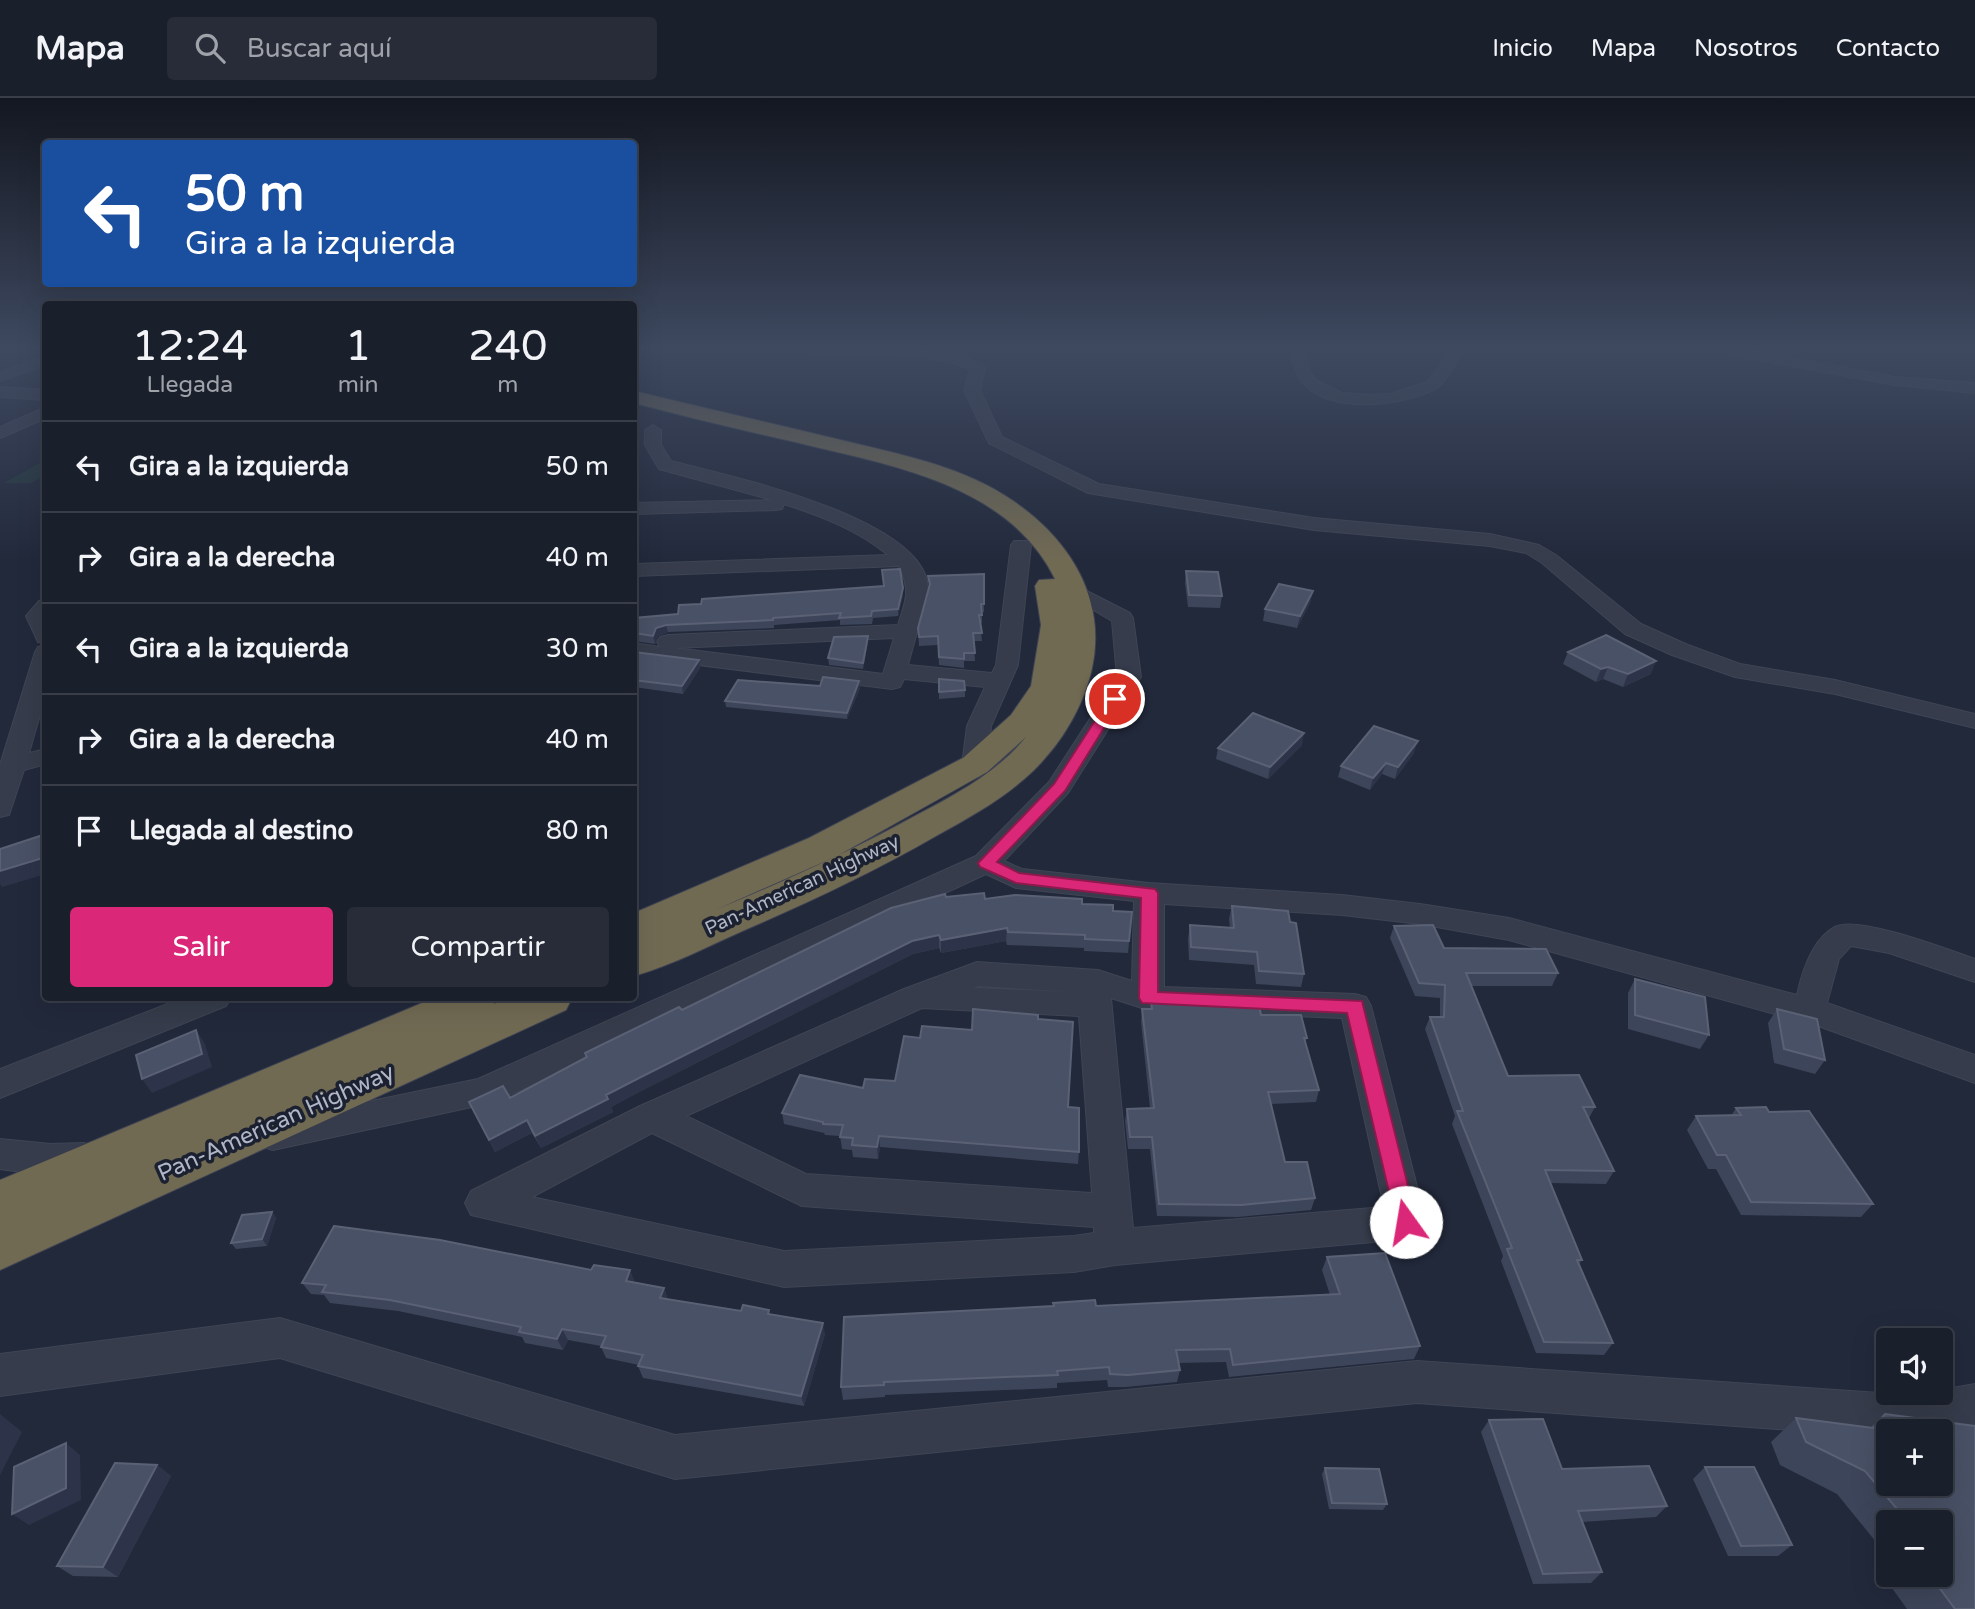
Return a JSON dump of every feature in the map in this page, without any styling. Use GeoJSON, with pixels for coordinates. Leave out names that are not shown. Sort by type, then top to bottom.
{"type":"FeatureCollection","features":[{"type":"Feature","properties":{"kind":"highway","name":"Pan-American Highway"},"geometry":{"type":"LineString","coordinates":[[637,928],[823,847],[975,765],[1023,722],[1047,686],[1056,625],[1053,595],[1038,561],[1010,534],[953,495],[903,476],[654,421]]}},
{"type":"Feature","properties":{"kind":"highway","name":"Pan-American Highway"},"geometry":{"type":"LineString","coordinates":[[637,960],[876,855],[966,804],[1022,763],[1050,726],[1070,689],[1081,651],[1082,622],[1075,591],[1048,546],[1026,522],[957,480],[886,458],[731,421]]}},
{"type":"Feature","properties":{"kind":"highway","name":"Pan-American Highway"},"geometry":{"type":"LineString","coordinates":[[0,1204],[469,1001]]}},
{"type":"Feature","properties":{"kind":"highway","name":"Pan-American Highway"},"geometry":{"type":"LineString","coordinates":[[0,1246],[543,1001]]}},
{"type":"Feature","properties":{"kind":"street"},"geometry":{"type":"LineString","coordinates":[[0,433],[27,421]]}},
{"type":"Feature","properties":{"kind":"street"},"geometry":{"type":"LineString","coordinates":[[637,650],[892,682],[919,586],[911,564],[879,537],[807,505],[665,465],[653,445],[644,421]]}},
{"type":"Feature","properties":{"kind":"street"},"geometry":{"type":"LineString","coordinates":[[986,421],[995,440],[1094,489],[1314,524],[1490,540],[1532,549],[1549,559],[1633,629],[1679,650],[1735,670],[1835,687],[1975,721]]}},
{"type":"Feature","properties":{"kind":"street"},"geometry":{"type":"LineString","coordinates":[[637,509],[807,505]]}},
{"type":"Feature","properties":{"kind":"street"},"geometry":{"type":"LineString","coordinates":[[975,765],[979,726],[1007,665],[1021,545]]}},
{"type":"Feature","properties":{"kind":"street"},"geometry":{"type":"LineString","coordinates":[[637,570],[906,560]]}},
{"type":"Feature","properties":{"kind":"street"},"geometry":{"type":"LineString","coordinates":[[229,1144],[483,1092],[986,863],[1059,787],[1129,677],[1122,618],[1075,591]]}},
{"type":"Feature","properties":{"kind":"street"},"geometry":{"type":"LineString","coordinates":[[42,610],[37,616],[42,628]]}},
{"type":"Feature","properties":{"kind":"street"},"geometry":{"type":"LineString","coordinates":[[637,644],[906,631]]}},
{"type":"Feature","properties":{"kind":"street"},"geometry":{"type":"LineString","coordinates":[[895,671],[1000,681]]}},
{"type":"Feature","properties":{"kind":"street"},"geometry":{"type":"LineString","coordinates":[[0,809],[41,681]]}},
{"type":"Feature","properties":{"kind":"street"},"geometry":{"type":"LineString","coordinates":[[13,765],[42,757]]}},
{"type":"Feature","properties":{"kind":"street"},"geometry":{"type":"LineString","coordinates":[[986,863],[1016,878],[1149,893],[1342,905],[1420,914],[1509,929],[1809,1011],[1975,1069]]}},
{"type":"Feature","properties":{"kind":"street"},"geometry":{"type":"LineString","coordinates":[[1149,893],[1149,998]]}},
{"type":"Feature","properties":{"kind":"street"},"geometry":{"type":"LineString","coordinates":[[1809,1011],[1821,962],[1832,943],[1846,934],[1893,943],[1975,971]]}},
{"type":"Feature","properties":{"kind":"street"},"geometry":{"type":"LineString","coordinates":[[1096,993],[1113,1229]]}},
{"type":"Feature","properties":{"kind":"street"},"geometry":{"type":"LineString","coordinates":[[652,1116],[802,1190],[1113,1229],[1406,1222],[1355,1006],[1149,998],[1096,993],[915,997],[652,1116],[484,1203],[784,1269],[1074,1254],[1113,1229]]}},
{"type":"Feature","properties":{"kind":"street"},"geometry":{"type":"LineString","coordinates":[[0,1084],[208,1001]]}},
{"type":"Feature","properties":{"kind":"street"},"geometry":{"type":"LineString","coordinates":[[0,1154],[51,1160],[105,1158]]}},
{"type":"Feature","properties":{"kind":"street"},"geometry":{"type":"LineString","coordinates":[[0,1375],[280,1338],[675,1457],[1418,1381],[1909,1417],[1975,1406]]}},
{"type":"Feature","properties":{"kind":"shaded area"},"geometry":{"type":"Polygon","coordinates":[[[42,462],[42,477],[31,483],[4,483],[42,462]]]}},
{"type":"Feature","properties":{"kind":"building"},"geometry":{"type":"Polygon","coordinates":[[[900,569],[903,588],[898,609],[872,611],[871,616],[839,618],[841,613],[773,620],[666,625],[656,628],[653,636],[637,633],[637,618],[678,614],[679,605],[701,604],[702,599],[884,586],[882,570],[900,569]]]}},
{"type":"Feature","properties":{"kind":"building"},"geometry":{"type":"Polygon","coordinates":[[[1186,571],[1218,572],[1222,596],[1189,595],[1186,571]]]}},
{"type":"Feature","properties":{"kind":"building"},"geometry":{"type":"Polygon","coordinates":[[[984,574],[984,604],[981,604],[982,615],[979,615],[982,633],[973,633],[975,653],[964,653],[964,659],[939,657],[938,636],[919,637],[918,628],[930,584],[928,576],[984,574]]]}},
{"type":"Feature","properties":{"kind":"building"},"geometry":{"type":"Polygon","coordinates":[[[1279,584],[1313,591],[1300,616],[1265,609],[1279,584]]]}},
{"type":"Feature","properties":{"kind":"building"},"geometry":{"type":"Polygon","coordinates":[[[1606,635],[1656,661],[1628,674],[1608,667],[1601,669],[1568,652],[1606,635]]]}},
{"type":"Feature","properties":{"kind":"building"},"geometry":{"type":"Polygon","coordinates":[[[868,636],[863,663],[828,658],[834,637],[868,636]]]}},
{"type":"Feature","properties":{"kind":"building"},"geometry":{"type":"Polygon","coordinates":[[[637,652],[699,660],[682,686],[637,680],[637,652]]]}},
{"type":"Feature","properties":{"kind":"building"},"geometry":{"type":"Polygon","coordinates":[[[823,677],[859,681],[847,713],[725,701],[738,680],[820,686],[823,677]]]}},
{"type":"Feature","properties":{"kind":"building"},"geometry":{"type":"Polygon","coordinates":[[[939,679],[964,681],[965,690],[939,692],[939,679]]]}},
{"type":"Feature","properties":{"kind":"building"},"geometry":{"type":"Polygon","coordinates":[[[1253,713],[1304,733],[1270,767],[1218,748],[1253,713]]]}},
{"type":"Feature","properties":{"kind":"building"},"geometry":{"type":"Polygon","coordinates":[[[1374,726],[1418,741],[1398,767],[1386,763],[1373,778],[1341,766],[1374,726]]]}},
{"type":"Feature","properties":{"kind":"building"},"geometry":{"type":"Polygon","coordinates":[[[42,835],[42,858],[0,871],[0,849],[42,835]]]}},
{"type":"Feature","properties":{"kind":"building"},"geometry":{"type":"Polygon","coordinates":[[[984,893],[985,899],[1015,895],[1082,899],[1082,904],[1113,905],[1113,911],[1132,912],[1129,941],[1085,939],[1085,935],[1008,932],[1007,928],[941,940],[939,935],[912,941],[606,1095],[608,1099],[535,1136],[527,1120],[489,1140],[469,1102],[503,1086],[510,1098],[587,1057],[585,1053],[679,1007],[682,1010],[891,908],[945,894],[946,897],[984,893]]]}},
{"type":"Feature","properties":{"kind":"building"},"geometry":{"type":"Polygon","coordinates":[[[1232,906],[1288,911],[1290,922],[1296,923],[1304,974],[1259,971],[1257,952],[1191,947],[1190,925],[1234,928],[1232,906]]]}},
{"type":"Feature","properties":{"kind":"building"},"geometry":{"type":"Polygon","coordinates":[[[1433,925],[1444,948],[1546,949],[1558,973],[1466,973],[1508,1076],[1579,1075],[1595,1107],[1583,1107],[1614,1171],[1545,1170],[1582,1260],[1577,1260],[1613,1343],[1544,1342],[1507,1249],[1512,1248],[1457,1111],[1463,1111],[1430,1017],[1444,1017],[1445,985],[1419,983],[1394,926],[1433,925]]]}},
{"type":"Feature","properties":{"kind":"building"},"geometry":{"type":"Polygon","coordinates":[[[1635,979],[1705,997],[1709,1035],[1635,1015],[1635,979]]]}},
{"type":"Feature","properties":{"kind":"building"},"geometry":{"type":"Polygon","coordinates":[[[1151,1000],[1259,1005],[1261,1015],[1301,1015],[1307,1038],[1304,1038],[1319,1090],[1268,1092],[1285,1162],[1307,1162],[1315,1198],[1241,1205],[1159,1204],[1152,1137],[1130,1137],[1127,1109],[1154,1108],[1142,1009],[1152,1009],[1151,1000]]]}},
{"type":"Feature","properties":{"kind":"building"},"geometry":{"type":"Polygon","coordinates":[[[973,1009],[1038,1015],[1038,1019],[1073,1022],[1068,1107],[1079,1108],[1079,1152],[879,1136],[877,1147],[852,1145],[853,1138],[840,1137],[843,1125],[823,1124],[782,1113],[800,1075],[863,1088],[865,1079],[895,1081],[904,1036],[920,1038],[922,1026],[972,1030],[973,1009]]]}},
{"type":"Feature","properties":{"kind":"building"},"geometry":{"type":"Polygon","coordinates":[[[1777,1009],[1817,1019],[1825,1060],[1784,1049],[1777,1009]]]}},
{"type":"Feature","properties":{"kind":"building"},"geometry":{"type":"Polygon","coordinates":[[[196,1030],[202,1054],[142,1079],[136,1055],[196,1030]]]}},
{"type":"Feature","properties":{"kind":"building"},"geometry":{"type":"Polygon","coordinates":[[[1766,1107],[1769,1112],[1809,1111],[1873,1204],[1751,1202],[1726,1155],[1717,1155],[1696,1116],[1741,1115],[1736,1108],[1766,1107]]]}},
{"type":"Feature","properties":{"kind":"building"},"geometry":{"type":"Polygon","coordinates":[[[272,1212],[262,1239],[231,1243],[242,1215],[272,1212]]]}},
{"type":"Feature","properties":{"kind":"building"},"geometry":{"type":"Polygon","coordinates":[[[334,1226],[440,1240],[591,1270],[594,1265],[630,1270],[626,1281],[664,1288],[660,1298],[741,1311],[743,1305],[769,1310],[768,1314],[823,1323],[801,1396],[638,1366],[643,1355],[601,1347],[606,1336],[562,1329],[557,1339],[519,1332],[521,1327],[390,1300],[322,1292],[326,1285],[302,1283],[334,1226]]]}},
{"type":"Feature","properties":{"kind":"building"},"geometry":{"type":"Polygon","coordinates":[[[1385,1253],[1420,1346],[1233,1365],[1230,1349],[1176,1350],[1180,1370],[1128,1375],[1110,1374],[1109,1367],[1057,1371],[1058,1375],[884,1382],[884,1385],[841,1387],[844,1317],[1054,1306],[1053,1303],[1095,1300],[1096,1306],[1340,1294],[1327,1257],[1385,1253]]]}},
{"type":"Feature","properties":{"kind":"building"},"geometry":{"type":"Polygon","coordinates":[[[1885,1414],[1922,1419],[1881,1419],[1885,1414]]]}},
{"type":"Feature","properties":{"kind":"building"},"geometry":{"type":"Polygon","coordinates":[[[1796,1418],[1873,1428],[1876,1424],[1876,1484],[1865,1471],[1806,1442],[1796,1418]]]}},
{"type":"Feature","properties":{"kind":"building"},"geometry":{"type":"Polygon","coordinates":[[[1543,1419],[1562,1469],[1649,1466],[1667,1506],[1578,1511],[1602,1572],[1543,1574],[1489,1420],[1543,1419]]]}},
{"type":"Feature","properties":{"kind":"building"},"geometry":{"type":"Polygon","coordinates":[[[1953,1423],[1975,1426],[1975,1609],[1955,1609],[1939,1587],[1953,1587],[1953,1510],[1898,1510],[1886,1496],[1953,1496],[1953,1423]]]}},
{"type":"Feature","properties":{"kind":"building"},"geometry":{"type":"Polygon","coordinates":[[[66,1443],[66,1488],[12,1514],[14,1467],[66,1443]]]}},
{"type":"Feature","properties":{"kind":"building"},"geometry":{"type":"Polygon","coordinates":[[[115,1463],[157,1465],[103,1567],[57,1566],[115,1463]]]}},
{"type":"Feature","properties":{"kind":"building"},"geometry":{"type":"Polygon","coordinates":[[[1705,1467],[1754,1467],[1792,1545],[1741,1546],[1705,1467]]]}},
{"type":"Feature","properties":{"kind":"building"},"geometry":{"type":"Polygon","coordinates":[[[1325,1468],[1379,1469],[1387,1504],[1332,1503],[1325,1468]]]}},
{"type":"Feature","properties":{"kind":"route"},"geometry":{"type":"LineString","coordinates":[[1115,699],[1059,787],[986,863],[1016,878],[1149,893],[1149,998],[1355,1006],[1406,1222]]}}]}
